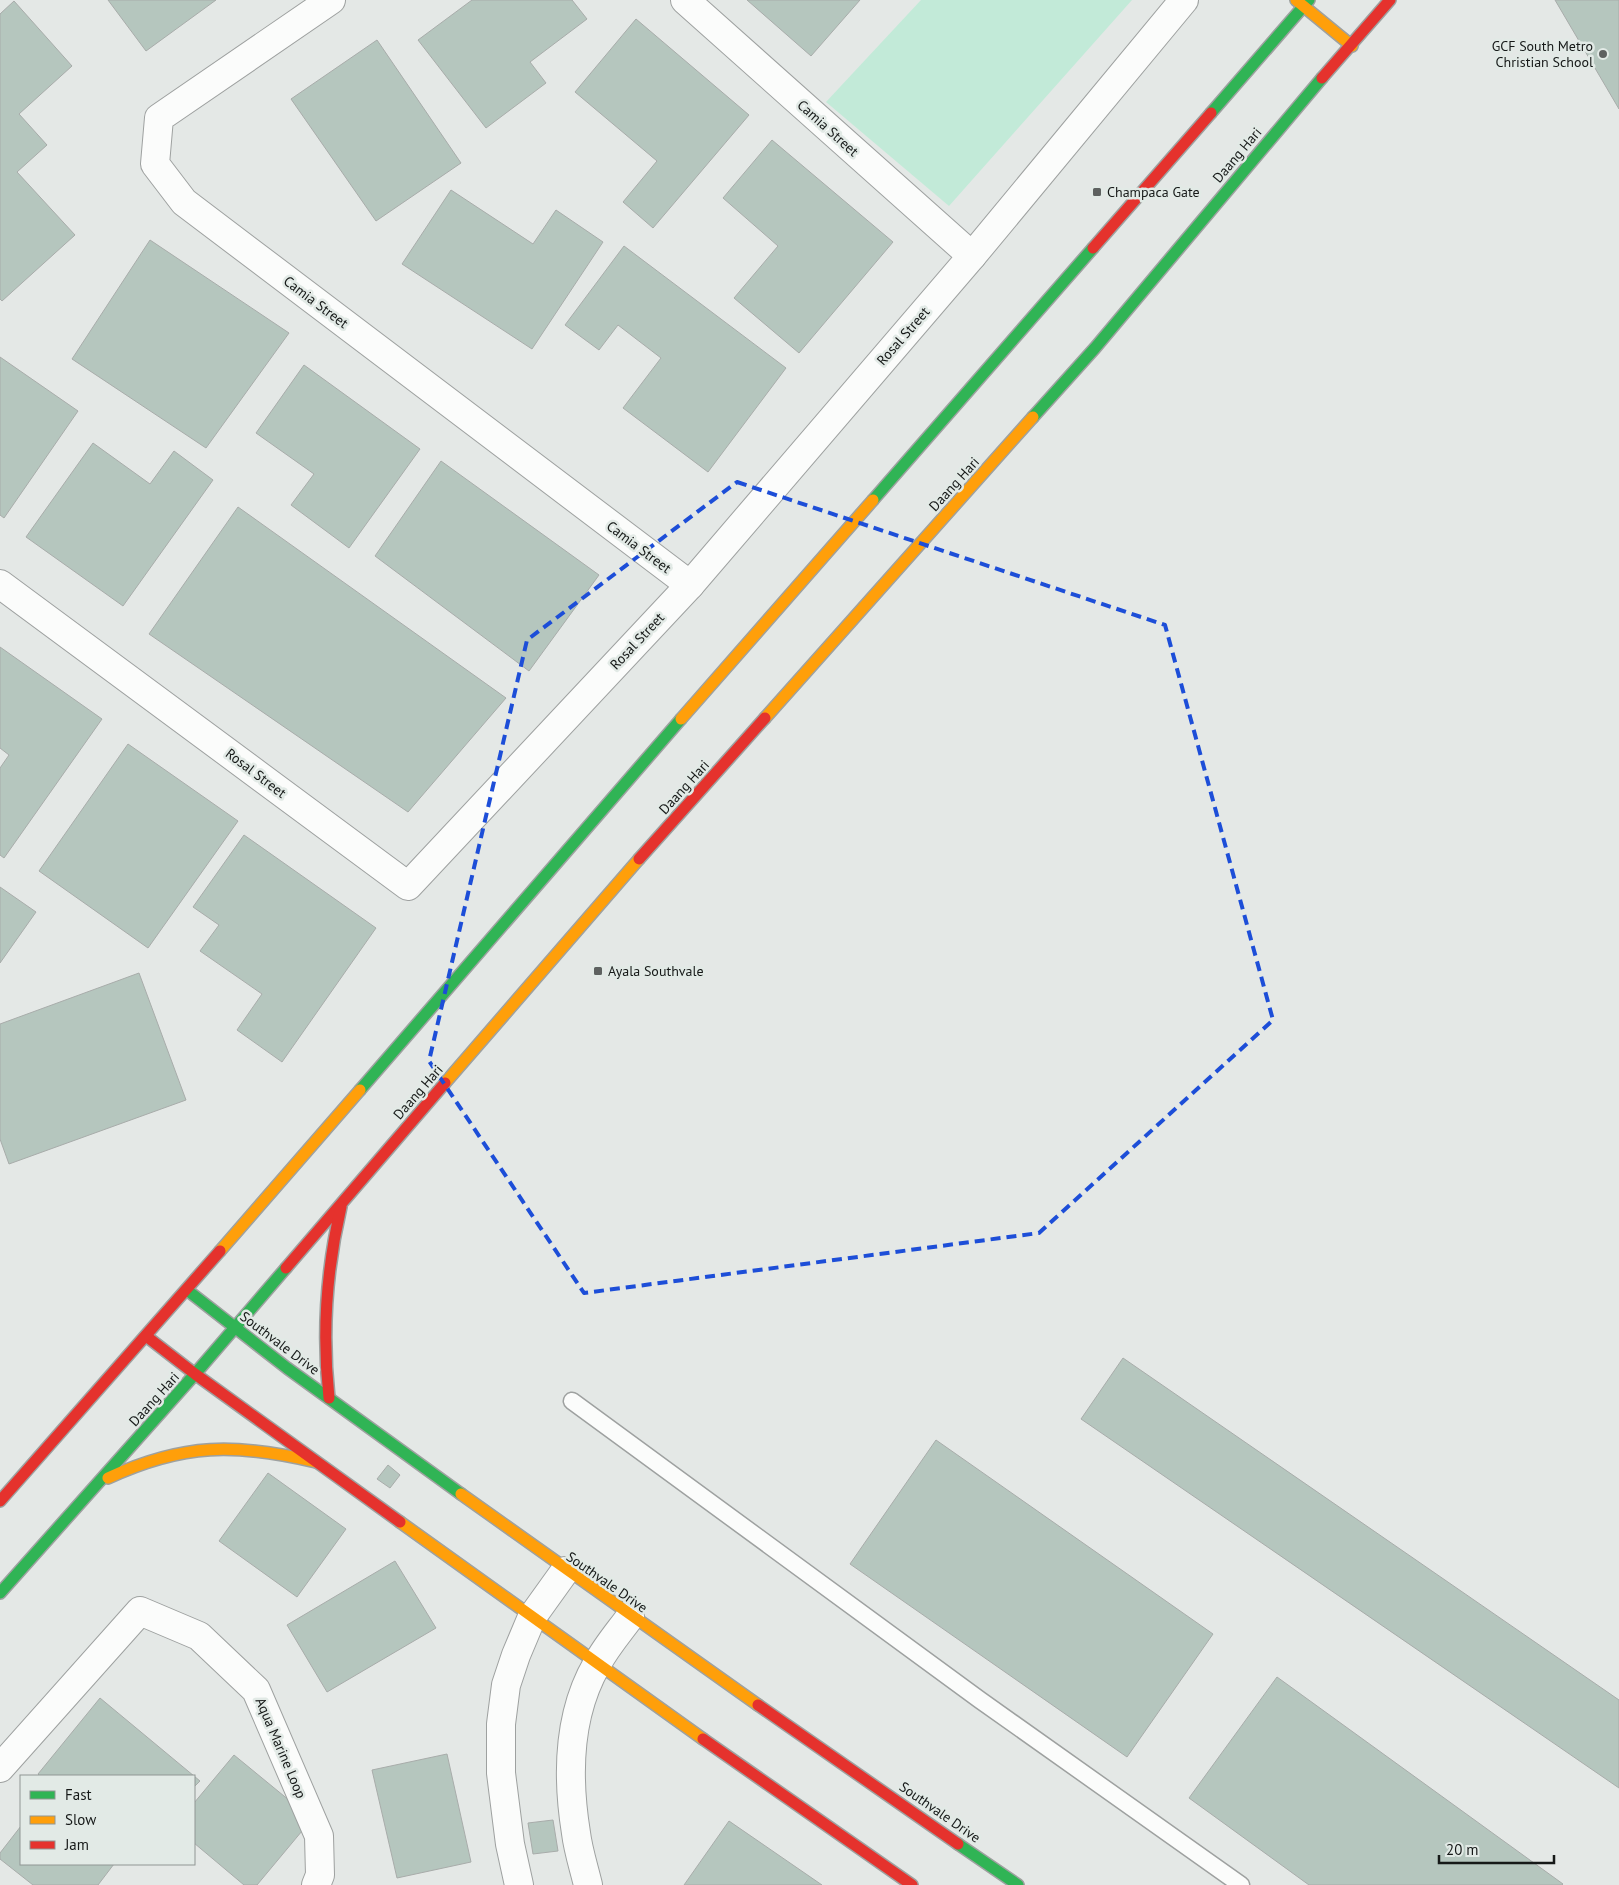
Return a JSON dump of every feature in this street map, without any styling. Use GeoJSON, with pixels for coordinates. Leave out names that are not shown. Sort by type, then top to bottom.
{"type":"FeatureCollection","features":[{"type":"Feature","properties":{"kind":"main road"},"geometry":{"type":"LineString","coordinates":[[1373,0],[1387,4]]}},
{"type":"Feature","properties":{"kind":"main road"},"geometry":{"type":"LineString","coordinates":[[0,1501],[187,1290],[1303,2],[1352,46]]}},
{"type":"Feature","properties":{"kind":"main road","name":"Daang Hari"},"geometry":{"type":"LineString","coordinates":[[0,1593],[195,1374],[649,848],[1095,348],[1277,131],[1387,4]]}},
{"type":"Feature","properties":{"kind":"main road"},"geometry":{"type":"LineString","coordinates":[[329,1398],[324,1359],[326,1289],[332,1239],[343,1201]]}},
{"type":"Feature","properties":{"kind":"main road","name":"Southvale Drive"},"geometry":{"type":"LineString","coordinates":[[187,1290],[329,1398],[565,1571],[1018,1885]]}},
{"type":"Feature","properties":{"kind":"main road"},"geometry":{"type":"LineString","coordinates":[[146,1336],[195,1374],[597,1664],[912,1885]]}},
{"type":"Feature","properties":{"kind":"main road"},"geometry":{"type":"LineString","coordinates":[[98,1483],[132,1466],[158,1458],[204,1450],[241,1448],[316,1462]]}},
{"type":"Feature","properties":{"kind":"street","name":"Camia Street"},"geometry":{"type":"LineString","coordinates":[[331,0],[159,118],[155,164],[184,202],[690,585]]}},
{"type":"Feature","properties":{"kind":"street","name":"Camia Street"},"geometry":{"type":"LineString","coordinates":[[685,0],[972,256]]}},
{"type":"Feature","properties":{"kind":"street","name":"Rosal Street"},"geometry":{"type":"LineString","coordinates":[[0,584],[408,886],[690,585],[972,256],[1184,0]]}},
{"type":"Feature","properties":{"kind":"street"},"geometry":{"type":"LineString","coordinates":[[518,1885],[510,1844],[501,1773],[501,1724],[506,1685],[532,1617],[565,1571]]}},
{"type":"Feature","properties":{"kind":"street","name":"Aqua Marine Loop"},"geometry":{"type":"LineString","coordinates":[[0,1768],[140,1611],[198,1636],[256,1690],[319,1836],[320,1875],[316,1885]]}},
{"type":"Feature","properties":{"kind":"street"},"geometry":{"type":"LineString","coordinates":[[588,1885],[576,1833],[570,1771],[572,1746],[581,1700],[597,1664],[630,1617]]}},
{"type":"Feature","properties":{"kind":"lane"},"geometry":{"type":"LineString","coordinates":[[572,1401],[980,1700],[1241,1885]]}},
{"type":"Feature","properties":{"kind":"highlighted area"},"geometry":{"type":"Polygon","coordinates":[[[737,482],[1165,625],[1273,1020],[1039,1233],[584,1293],[429,1061],[527,640],[737,482]]]}},
{"type":"Feature","properties":{"kind":"green space"},"geometry":{"type":"Polygon","coordinates":[[[921,0],[1132,0],[949,206],[826,102],[921,0]]]}},
{"type":"Feature","properties":{"kind":"building"},"geometry":{"type":"Polygon","coordinates":[[[108,0],[216,0],[146,51],[108,0]]]}},
{"type":"Feature","properties":{"kind":"building"},"geometry":{"type":"Polygon","coordinates":[[[472,0],[572,0],[587,19],[530,62],[546,83],[486,128],[418,40],[472,0]]]}},
{"type":"Feature","properties":{"kind":"building"},"geometry":{"type":"Polygon","coordinates":[[[747,0],[860,0],[811,56],[747,0]]]}},
{"type":"Feature","properties":{"kind":"building","name":"GCF South Metro Christian School"},"geometry":{"type":"Polygon","coordinates":[[[1555,0],[1619,0],[1619,109],[1555,0]]]}},
{"type":"Feature","properties":{"kind":"building"},"geometry":{"type":"Polygon","coordinates":[[[14,1],[72,66],[19,114],[47,145],[17,172],[75,235],[2,301],[0,299],[0,14],[14,1]]]}},
{"type":"Feature","properties":{"kind":"building"},"geometry":{"type":"Polygon","coordinates":[[[636,19],[749,115],[653,228],[623,202],[657,161],[575,92],[636,19]]]}},
{"type":"Feature","properties":{"kind":"building"},"geometry":{"type":"Polygon","coordinates":[[[377,40],[461,163],[376,221],[291,99],[377,40]]]}},
{"type":"Feature","properties":{"kind":"building"},"geometry":{"type":"Polygon","coordinates":[[[772,140],[893,242],[799,353],[734,298],[778,246],[723,198],[772,140]]]}},
{"type":"Feature","properties":{"kind":"building"},"geometry":{"type":"Polygon","coordinates":[[[451,190],[533,244],[556,210],[603,242],[532,349],[402,264],[451,190]]]}},
{"type":"Feature","properties":{"kind":"building"},"geometry":{"type":"Polygon","coordinates":[[[150,240],[289,333],[206,448],[72,359],[150,240]]]}},
{"type":"Feature","properties":{"kind":"building"},"geometry":{"type":"Polygon","coordinates":[[[624,246],[786,368],[708,472],[623,408],[661,358],[618,325],[599,350],[565,325],[624,246]]]}},
{"type":"Feature","properties":{"kind":"building"},"geometry":{"type":"Polygon","coordinates":[[[0,357],[78,411],[4,518],[0,515],[0,357]]]}},
{"type":"Feature","properties":{"kind":"building"},"geometry":{"type":"Polygon","coordinates":[[[304,365],[420,449],[349,548],[291,505],[314,474],[256,433],[304,365]]]}},
{"type":"Feature","properties":{"kind":"building"},"geometry":{"type":"Polygon","coordinates":[[[93,443],[150,484],[174,451],[213,480],[123,606],[26,537],[93,443]]]}},
{"type":"Feature","properties":{"kind":"building"},"geometry":{"type":"Polygon","coordinates":[[[441,461],[599,575],[529,671],[375,556],[441,461]]]}},
{"type":"Feature","properties":{"kind":"building"},"geometry":{"type":"Polygon","coordinates":[[[238,507],[506,698],[408,812],[149,634],[238,507]]]}},
{"type":"Feature","properties":{"kind":"building"},"geometry":{"type":"Polygon","coordinates":[[[0,647],[102,719],[4,858],[0,855],[0,768],[9,755],[0,748],[0,647]]]}},
{"type":"Feature","properties":{"kind":"building"},"geometry":{"type":"Polygon","coordinates":[[[128,744],[238,821],[148,948],[39,871],[128,744]]]}},
{"type":"Feature","properties":{"kind":"building"},"geometry":{"type":"Polygon","coordinates":[[[244,835],[376,928],[282,1062],[237,1030],[262,994],[200,951],[219,925],[193,907],[244,835]]]}},
{"type":"Feature","properties":{"kind":"building"},"geometry":{"type":"Polygon","coordinates":[[[0,887],[36,912],[0,963],[0,887]]]}},
{"type":"Feature","properties":{"kind":"building"},"geometry":{"type":"Polygon","coordinates":[[[139,973],[186,1100],[9,1164],[0,1139],[0,1024],[139,973]]]}},
{"type":"Feature","properties":{"kind":"building"},"geometry":{"type":"Polygon","coordinates":[[[1123,1358],[1619,1700],[1619,1788],[1081,1419],[1123,1358]]]}},
{"type":"Feature","properties":{"kind":"building"},"geometry":{"type":"Polygon","coordinates":[[[936,1440],[1213,1634],[1127,1757],[850,1564],[936,1440]]]}},
{"type":"Feature","properties":{"kind":"building"},"geometry":{"type":"Polygon","coordinates":[[[388,1465],[400,1475],[390,1488],[377,1479],[388,1465]]]}},
{"type":"Feature","properties":{"kind":"building"},"geometry":{"type":"Polygon","coordinates":[[[268,1473],[346,1529],[297,1597],[219,1541],[268,1473]]]}},
{"type":"Feature","properties":{"kind":"building"},"geometry":{"type":"Polygon","coordinates":[[[395,1561],[436,1628],[327,1692],[287,1625],[395,1561]]]}},
{"type":"Feature","properties":{"kind":"building"},"geometry":{"type":"Polygon","coordinates":[[[1277,1677],[1563,1884],[1309,1885],[1189,1798],[1277,1677]]]}},
{"type":"Feature","properties":{"kind":"building"},"geometry":{"type":"Polygon","coordinates":[[[100,1698],[193,1775],[39,1775],[100,1698]]]}},
{"type":"Feature","properties":{"kind":"building"},"geometry":{"type":"Polygon","coordinates":[[[447,1754],[471,1862],[397,1878],[372,1770],[447,1754]]]}},
{"type":"Feature","properties":{"kind":"building"},"geometry":{"type":"Polygon","coordinates":[[[234,1755],[312,1819],[257,1885],[244,1885],[195,1844],[195,1802],[234,1755]]]}},
{"type":"Feature","properties":{"kind":"building"},"geometry":{"type":"Polygon","coordinates":[[[195,1777],[200,1781],[195,1786],[195,1777]]]}},
{"type":"Feature","properties":{"kind":"building"},"geometry":{"type":"Polygon","coordinates":[[[553,1820],[558,1851],[533,1854],[528,1823],[553,1820]]]}},
{"type":"Feature","properties":{"kind":"building"},"geometry":{"type":"Polygon","coordinates":[[[729,1821],[822,1885],[684,1885],[729,1821]]]}},
{"type":"Feature","properties":{"kind":"building"},"geometry":{"type":"Polygon","coordinates":[[[20,1827],[20,1865],[113,1865],[98,1885],[33,1885],[0,1859],[0,1853],[20,1827]]]}},
{"type":"Feature","properties":{"kind":"traffic: fast"},"geometry":{"type":"LineString","coordinates":[[1211,113],[1309,0]]}},
{"type":"Feature","properties":{"kind":"traffic: fast"},"geometry":{"type":"LineString","coordinates":[[1033,417],[1095,348],[1322,78]]}},
{"type":"Feature","properties":{"kind":"traffic: fast"},"geometry":{"type":"LineString","coordinates":[[873,500],[1093,248]]}},
{"type":"Feature","properties":{"kind":"traffic: fast"},"geometry":{"type":"LineString","coordinates":[[360,1090],[681,719]]}},
{"type":"Feature","properties":{"kind":"traffic: fast"},"geometry":{"type":"LineString","coordinates":[[0,1593],[195,1374],[286,1268]]}},
{"type":"Feature","properties":{"kind":"traffic: fast"},"geometry":{"type":"LineString","coordinates":[[187,1290],[287,1368],[461,1494]]}},
{"type":"Feature","properties":{"kind":"traffic: fast"},"geometry":{"type":"LineString","coordinates":[[958,1844],[1018,1885]]}},
{"type":"Feature","properties":{"kind":"traffic: slow"},"geometry":{"type":"LineString","coordinates":[[1296,0],[1352,46]]}},
{"type":"Feature","properties":{"kind":"traffic: slow"},"geometry":{"type":"LineString","coordinates":[[765,718],[1033,417]]}},
{"type":"Feature","properties":{"kind":"traffic: slow"},"geometry":{"type":"LineString","coordinates":[[681,719],[873,500]]}},
{"type":"Feature","properties":{"kind":"traffic: slow"},"geometry":{"type":"LineString","coordinates":[[445,1083],[639,859]]}},
{"type":"Feature","properties":{"kind":"traffic: slow"},"geometry":{"type":"LineString","coordinates":[[220,1251],[360,1090]]}},
{"type":"Feature","properties":{"kind":"traffic: slow"},"geometry":{"type":"LineString","coordinates":[[108,1478],[135,1466],[161,1458],[210,1450],[235,1449],[316,1462]]}},
{"type":"Feature","properties":{"kind":"traffic: slow"},"geometry":{"type":"LineString","coordinates":[[461,1494],[758,1705]]}},
{"type":"Feature","properties":{"kind":"traffic: slow"},"geometry":{"type":"LineString","coordinates":[[400,1522],[703,1739]]}},
{"type":"Feature","properties":{"kind":"traffic: jam"},"geometry":{"type":"LineString","coordinates":[[1322,78],[1390,0]]}},
{"type":"Feature","properties":{"kind":"traffic: jam"},"geometry":{"type":"LineString","coordinates":[[1093,248],[1211,113]]}},
{"type":"Feature","properties":{"kind":"traffic: jam"},"geometry":{"type":"LineString","coordinates":[[639,859],[765,718]]}},
{"type":"Feature","properties":{"kind":"traffic: jam"},"geometry":{"type":"LineString","coordinates":[[286,1268],[445,1083]]}},
{"type":"Feature","properties":{"kind":"traffic: jam"},"geometry":{"type":"LineString","coordinates":[[329,1398],[326,1350],[327,1302],[332,1255],[341,1207]]}},
{"type":"Feature","properties":{"kind":"traffic: jam"},"geometry":{"type":"LineString","coordinates":[[0,1501],[220,1251]]}},
{"type":"Feature","properties":{"kind":"traffic: jam"},"geometry":{"type":"LineString","coordinates":[[146,1336],[195,1374],[400,1522]]}},
{"type":"Feature","properties":{"kind":"traffic: jam"},"geometry":{"type":"LineString","coordinates":[[758,1705],[958,1844]]}},
{"type":"Feature","properties":{"kind":"traffic: jam"},"geometry":{"type":"LineString","coordinates":[[703,1739],[912,1885]]}},
{"type":"Feature","properties":{"kind":"place","name":"GCF South Metro Christian School"},"geometry":{"type":"Point","coordinates":[1603,54]}},
{"type":"Feature","properties":{"kind":"place","name":"Champaca Gate"},"geometry":{"type":"Point","coordinates":[1097,192]}},
{"type":"Feature","properties":{"kind":"place","name":"Ayala Southvale"},"geometry":{"type":"Point","coordinates":[598,971]}}]}
